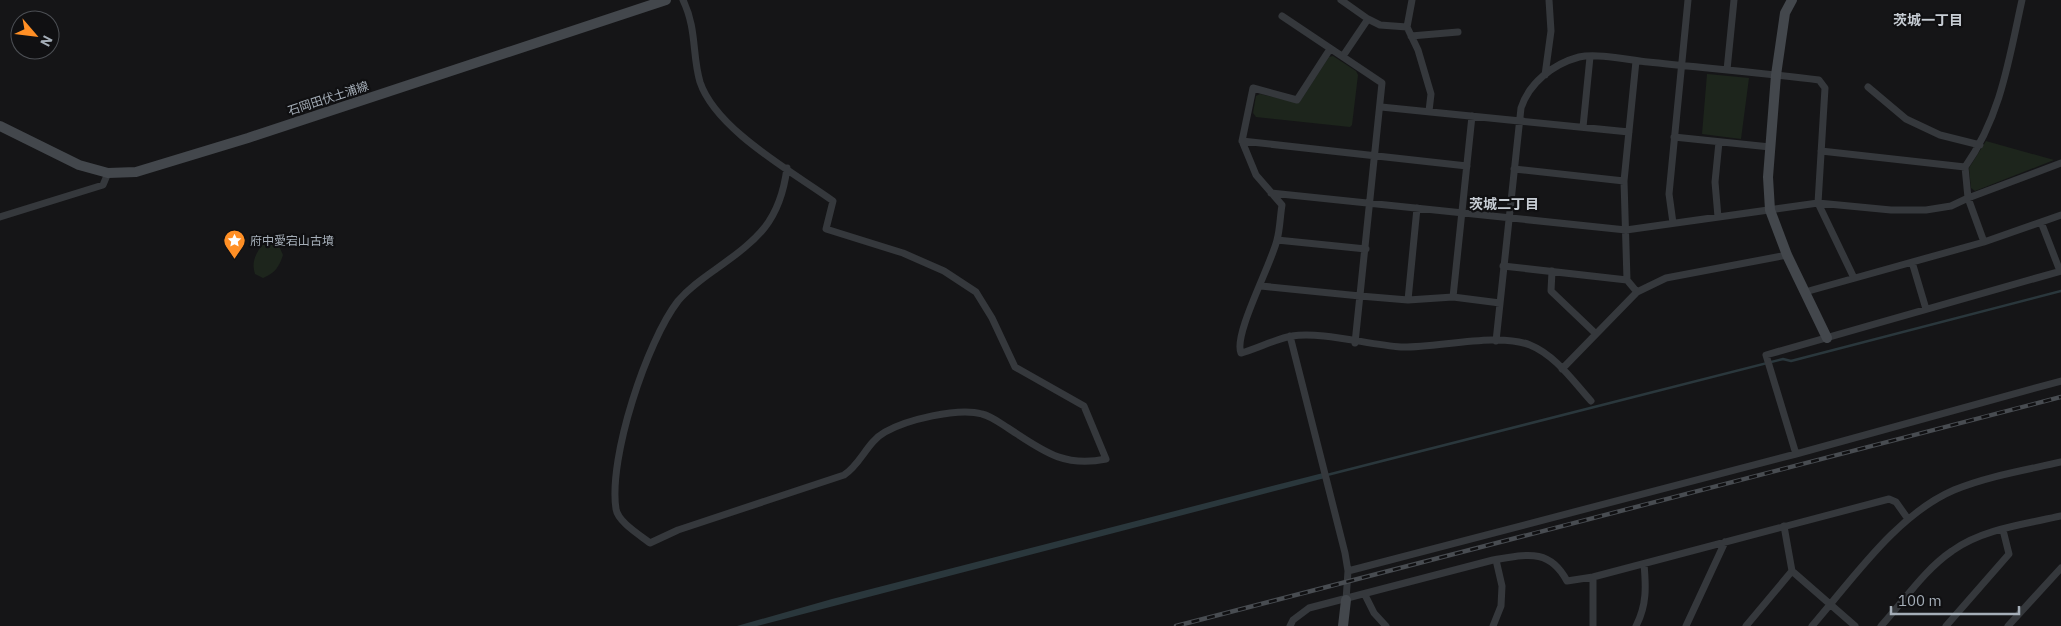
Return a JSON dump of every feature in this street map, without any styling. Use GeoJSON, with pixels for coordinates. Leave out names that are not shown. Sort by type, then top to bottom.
{"type":"FeatureCollection","features":[{"type":"Feature","properties":{"kind":"main road","name":"石岡田伏土浦線"},"geometry":{"type":"LineString","coordinates":[[0,126],[63,158],[108,173],[148,169],[666,0]]}},
{"type":"Feature","properties":{"kind":"main road"},"geometry":{"type":"LineString","coordinates":[[1792,0],[1784,14],[1776,75],[1768,177],[1770,210],[1787,255],[1827,338]]}},
{"type":"Feature","properties":{"kind":"main road"},"geometry":{"type":"LineString","coordinates":[[1343,626],[1346,600]]}},
{"type":"Feature","properties":{"kind":"street"},"geometry":{"type":"LineString","coordinates":[[683,0],[690,16],[700,82],[712,104],[736,132],[787,168],[833,201],[826,230],[903,253],[944,272],[976,292],[992,318],[1015,367],[1084,406],[1106,460],[1086,464],[1050,455],[990,418],[981,414],[965,412],[920,418],[885,432],[870,444],[854,469],[844,475],[678,530],[650,543],[620,518],[616,510],[617,472],[628,412],[656,341],[678,302],[692,286],[733,257],[762,231],[777,211],[784,191],[787,168]]}},
{"type":"Feature","properties":{"kind":"street"},"geometry":{"type":"LineString","coordinates":[[1341,0],[1380,25],[1407,27]]}},
{"type":"Feature","properties":{"kind":"street"},"geometry":{"type":"LineString","coordinates":[[1412,0],[1407,27],[1412,36],[1430,94],[1429,111]]}},
{"type":"Feature","properties":{"kind":"street"},"geometry":{"type":"LineString","coordinates":[[1545,75],[1551,31],[1549,0]]}},
{"type":"Feature","properties":{"kind":"street"},"geometry":{"type":"LineString","coordinates":[[1673,224],[1669,194],[1688,0]]}},
{"type":"Feature","properties":{"kind":"street"},"geometry":{"type":"LineString","coordinates":[[1727,70],[1734,0]]}},
{"type":"Feature","properties":{"kind":"street"},"geometry":{"type":"LineString","coordinates":[[1984,242],[1968,198],[1964,167],[1980,145],[2004,82],[2022,0]]}},
{"type":"Feature","properties":{"kind":"street"},"geometry":{"type":"LineString","coordinates":[[1282,16],[1382,83],[1356,342]]}},
{"type":"Feature","properties":{"kind":"street"},"geometry":{"type":"LineString","coordinates":[[1343,56],[1368,19]]}},
{"type":"Feature","properties":{"kind":"street"},"geometry":{"type":"LineString","coordinates":[[1412,36],[1458,32]]}},
{"type":"Feature","properties":{"kind":"street"},"geometry":{"type":"LineString","coordinates":[[1330,49],[1297,100],[1253,88],[1242,141],[1256,175],[1282,205],[1277,240],[1261,286],[1243,324],[1238,347],[1242,353],[1290,336],[1307,335],[1403,347],[1496,341],[1528,344],[1543,351],[1562,368],[1591,401]]}},
{"type":"Feature","properties":{"kind":"street"},"geometry":{"type":"LineString","coordinates":[[1583,127],[1590,57]]}},
{"type":"Feature","properties":{"kind":"street"},"geometry":{"type":"LineString","coordinates":[[1496,341],[1521,108],[1528,90],[1545,75],[1572,60],[1590,57],[1819,80],[1826,88],[1818,203],[1854,278]]}},
{"type":"Feature","properties":{"kind":"street"},"geometry":{"type":"LineString","coordinates":[[1626,280],[1624,181],[1636,61]]}},
{"type":"Feature","properties":{"kind":"street"},"geometry":{"type":"LineString","coordinates":[[1868,87],[1906,119],[1940,135],[1980,145]]}},
{"type":"Feature","properties":{"kind":"street"},"geometry":{"type":"LineString","coordinates":[[1380,107],[1629,132]]}},
{"type":"Feature","properties":{"kind":"street"},"geometry":{"type":"LineString","coordinates":[[1453,297],[1472,116]]}},
{"type":"Feature","properties":{"kind":"street"},"geometry":{"type":"LineString","coordinates":[[1674,137],[1770,147]]}},
{"type":"Feature","properties":{"kind":"street"},"geometry":{"type":"LineString","coordinates":[[1242,141],[1467,166]]}},
{"type":"Feature","properties":{"kind":"street"},"geometry":{"type":"LineString","coordinates":[[1718,217],[1715,182],[1719,142]]}},
{"type":"Feature","properties":{"kind":"street"},"geometry":{"type":"LineString","coordinates":[[1821,151],[1964,167]]}},
{"type":"Feature","properties":{"kind":"street"},"geometry":{"type":"LineString","coordinates":[[1271,193],[1626,230],[1818,203],[1891,210],[1926,210],[1951,206],[2061,163]]}},
{"type":"Feature","properties":{"kind":"street"},"geometry":{"type":"LineString","coordinates":[[1514,169],[1624,181]]}},
{"type":"Feature","properties":{"kind":"street"},"geometry":{"type":"LineString","coordinates":[[0,216],[103,185],[108,173]]}},
{"type":"Feature","properties":{"kind":"street"},"geometry":{"type":"LineString","coordinates":[[1408,300],[1417,208]]}},
{"type":"Feature","properties":{"kind":"street"},"geometry":{"type":"LineString","coordinates":[[1805,292],[1984,242],[2061,215]]}},
{"type":"Feature","properties":{"kind":"street"},"geometry":{"type":"LineString","coordinates":[[1796,454],[1766,355],[2060,271],[2041,222]]}},
{"type":"Feature","properties":{"kind":"street"},"geometry":{"type":"LineString","coordinates":[[1277,240],[1366,249]]}},
{"type":"Feature","properties":{"kind":"street"},"geometry":{"type":"LineString","coordinates":[[1562,368],[1637,292],[1666,278],[1787,255]]}},
{"type":"Feature","properties":{"kind":"street"},"geometry":{"type":"LineString","coordinates":[[1912,262],[1926,309]]}},
{"type":"Feature","properties":{"kind":"street"},"geometry":{"type":"LineString","coordinates":[[1504,266],[1626,280],[1637,292]]}},
{"type":"Feature","properties":{"kind":"street"},"geometry":{"type":"LineString","coordinates":[[1552,271],[1551,291],[1595,333]]}},
{"type":"Feature","properties":{"kind":"street"},"geometry":{"type":"LineString","coordinates":[[1261,286],[1408,300],[1453,297],[1500,304]]}},
{"type":"Feature","properties":{"kind":"street"},"geometry":{"type":"LineString","coordinates":[[1290,336],[1346,553],[1348,571],[1346,600]]}},
{"type":"Feature","properties":{"kind":"street"},"geometry":{"type":"LineString","coordinates":[[1348,571],[1796,454],[2061,381]]}},
{"type":"Feature","properties":{"kind":"street"},"geometry":{"type":"LineString","coordinates":[[1812,626],[1908,518],[1929,503],[1966,485],[2061,462]]}},
{"type":"Feature","properties":{"kind":"street"},"geometry":{"type":"LineString","coordinates":[[1290,626],[1294,620],[1309,608],[1496,560],[1523,555],[1537,556],[1555,563],[1566,581],[1593,577],[1889,499],[1896,502],[1908,518]]}},
{"type":"Feature","properties":{"kind":"street"},"geometry":{"type":"LineString","coordinates":[[1881,626],[1927,572],[1947,554],[1979,537],[2061,516]]}},
{"type":"Feature","properties":{"kind":"street"},"geometry":{"type":"LineString","coordinates":[[1784,526],[1792,571],[1855,626]]}},
{"type":"Feature","properties":{"kind":"street"},"geometry":{"type":"LineString","coordinates":[[1946,626],[2009,554],[2003,530]]}},
{"type":"Feature","properties":{"kind":"street"},"geometry":{"type":"LineString","coordinates":[[1686,626],[1726,542]]}},
{"type":"Feature","properties":{"kind":"street"},"geometry":{"type":"LineString","coordinates":[[1493,626],[1502,606],[1502,586],[1496,560]]}},
{"type":"Feature","properties":{"kind":"street"},"geometry":{"type":"LineString","coordinates":[[1636,626],[1641,616],[1646,591],[1644,564]]}},
{"type":"Feature","properties":{"kind":"street"},"geometry":{"type":"LineString","coordinates":[[2008,626],[2061,568]]}},
{"type":"Feature","properties":{"kind":"street"},"geometry":{"type":"LineString","coordinates":[[1746,626],[1792,571]]}},
{"type":"Feature","properties":{"kind":"street"},"geometry":{"type":"LineString","coordinates":[[1593,577],[1593,626]]}},
{"type":"Feature","properties":{"kind":"street"},"geometry":{"type":"LineString","coordinates":[[1365,595],[1374,613],[1386,626]]}},
{"type":"Feature","properties":{"kind":"shaded area"},"geometry":{"type":"Polygon","coordinates":[[[1333,56],[1356,71],[1358,75],[1352,125],[1350,127],[1256,117],[1253,113],[1256,96],[1260,94],[1299,103],[1329,57],[1333,56]]]}},
{"type":"Feature","properties":{"kind":"shaded area"},"geometry":{"type":"Polygon","coordinates":[[[1707,74],[1749,78],[1741,139],[1702,134],[1707,74]]]}},
{"type":"Feature","properties":{"kind":"shaded area"},"geometry":{"type":"Polygon","coordinates":[[[1986,141],[2054,160],[1975,191],[1971,188],[1969,168],[1986,141]]]}},
{"type":"Feature","properties":{"kind":"shaded area"},"geometry":{"type":"Polygon","coordinates":[[[272,242],[279,246],[283,255],[276,269],[263,278],[255,274],[254,261],[263,243],[272,242]]]}},
{"type":"Feature","properties":{"kind":"shaded area"},"geometry":{"type":"Polygon","coordinates":[[[1323,473],[1325,478],[757,626],[737,626],[832,599],[1323,473]]]}},
{"type":"Feature","properties":{"kind":"waterway"},"geometry":{"type":"LineString","coordinates":[[1327,475],[1783,359],[1791,361],[2061,291]]}},
{"type":"Feature","properties":{"kind":"railway"},"geometry":{"type":"LineString","coordinates":[[1176,626],[2061,397]]}},
{"type":"Feature","properties":{"kind":"place","name":"府中愛宕山古墳"},"geometry":{"type":"Point","coordinates":[234,259]}},
{"type":"Feature","properties":{"kind":"district","name":"茨城一丁目"},"geometry":{"type":"Point","coordinates":[1928,20]}},
{"type":"Feature","properties":{"kind":"district","name":"茨城二丁目"},"geometry":{"type":"Point","coordinates":[1504,204]}}]}
